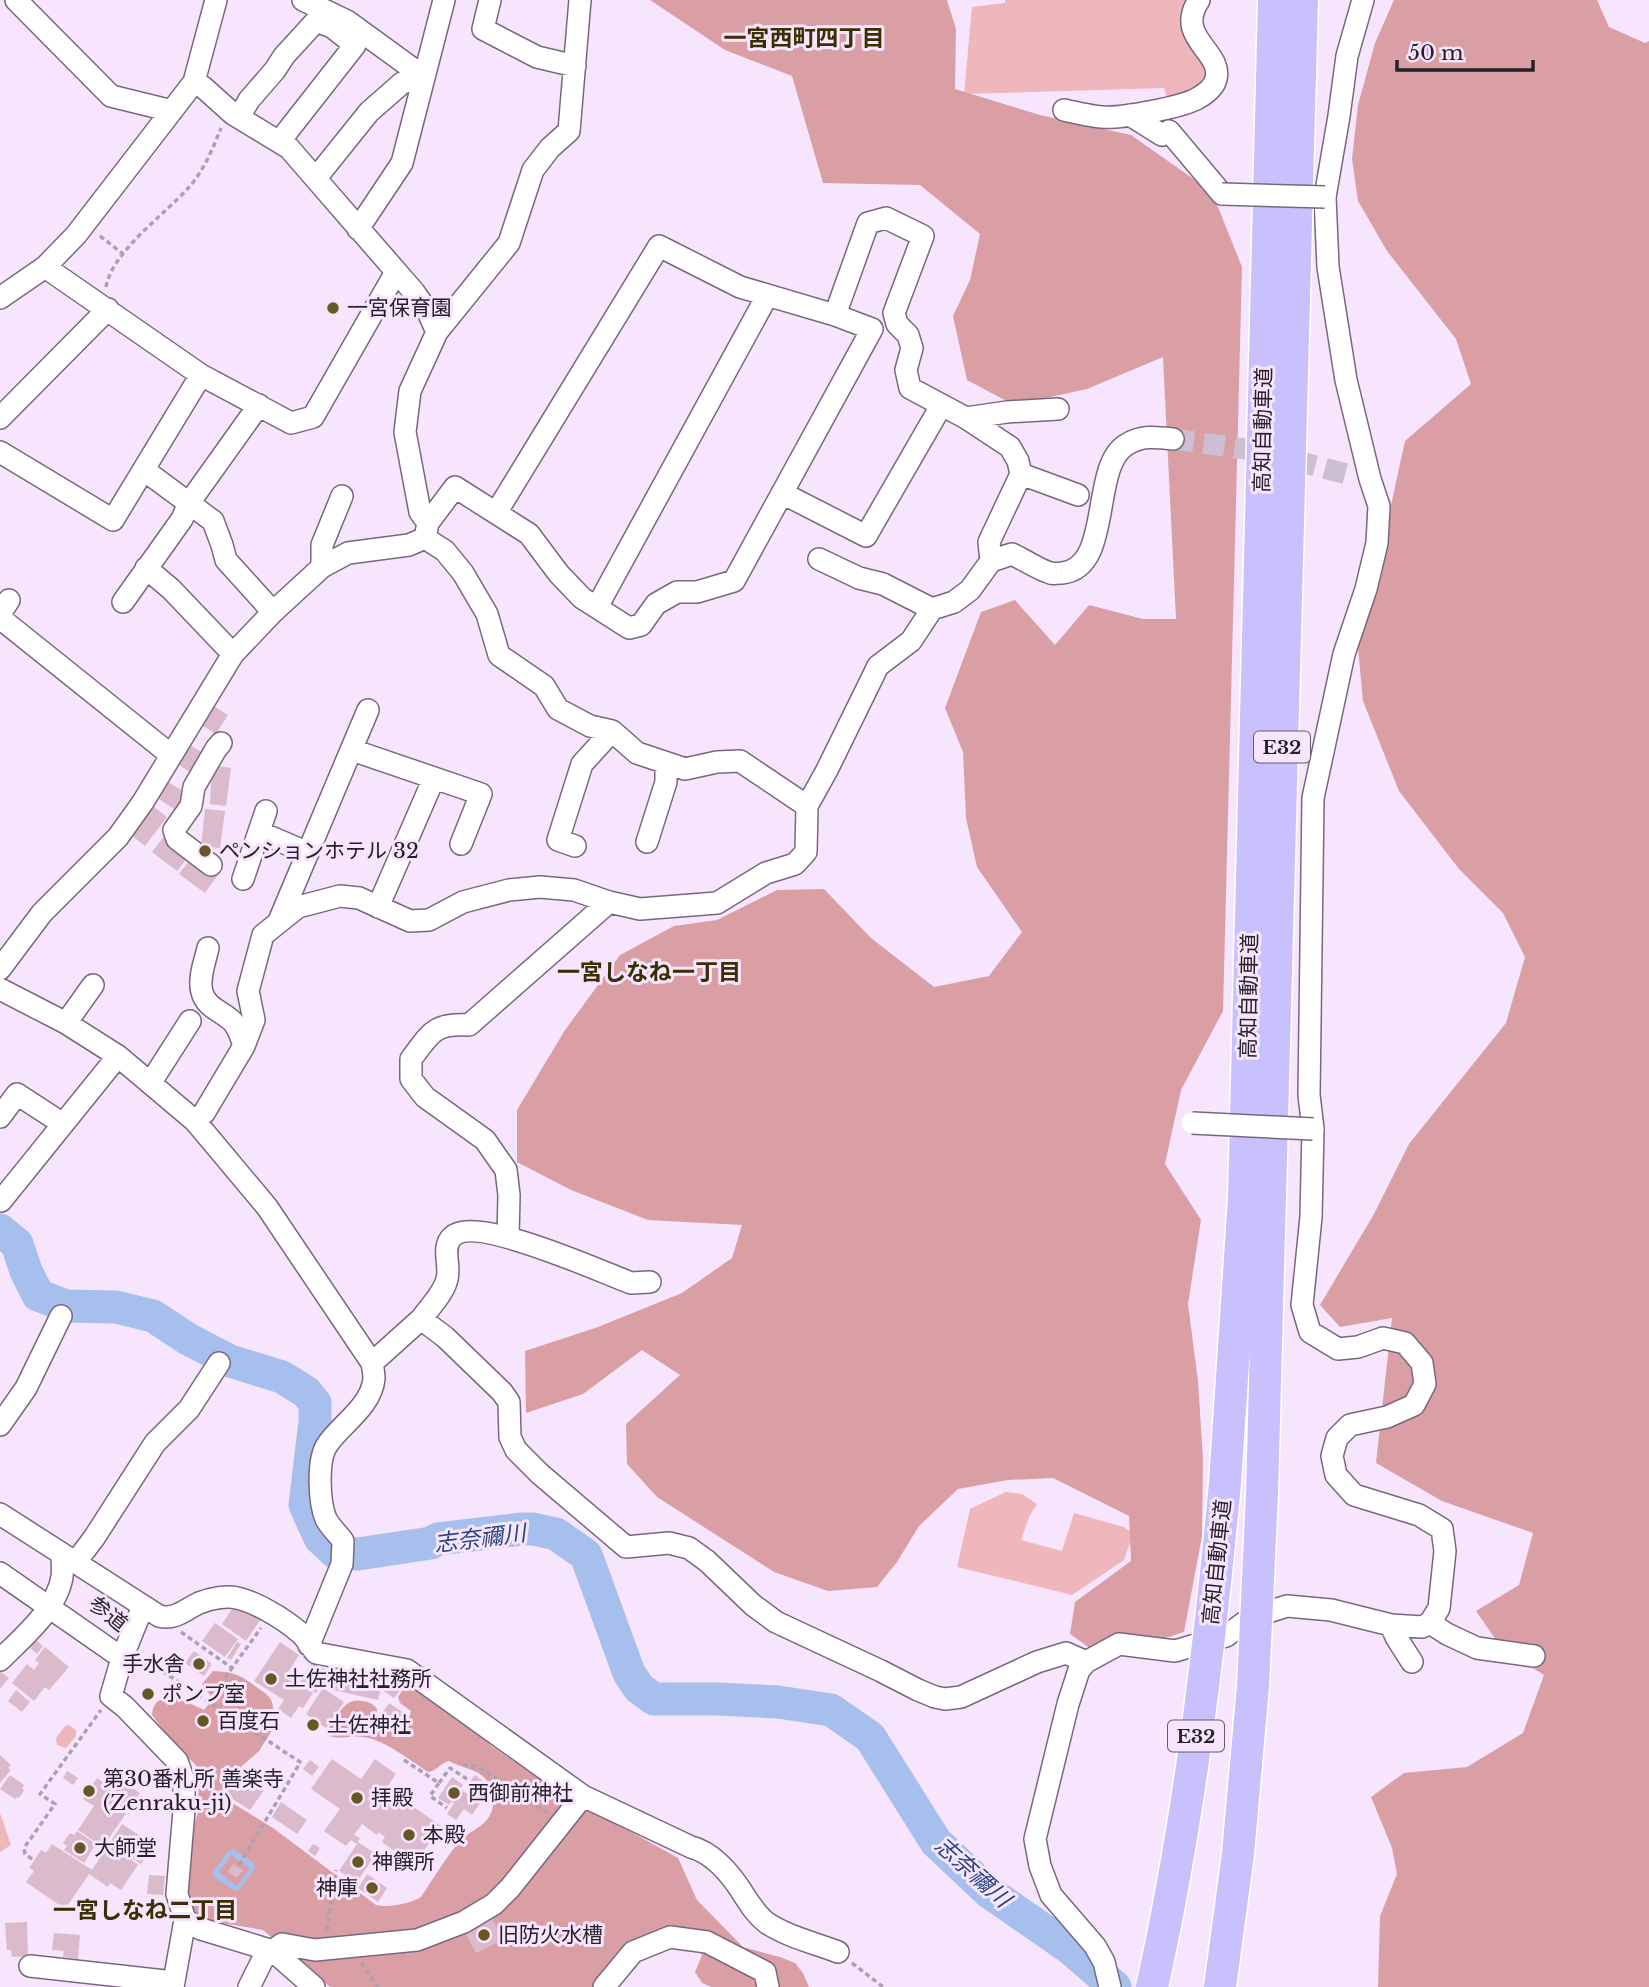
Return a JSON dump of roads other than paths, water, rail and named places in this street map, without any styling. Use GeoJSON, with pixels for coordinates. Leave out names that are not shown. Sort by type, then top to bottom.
{"type":"FeatureCollection","features":[{"type":"Feature","properties":{"kind":"highway","name":"高知自動車道"},"geometry":{"type":"LineString","coordinates":[[1152,1987],[1164,1934],[1191,1777],[1211,1630],[1225,1483],[1244,1198],[1274,0]]}},
{"type":"Feature","properties":{"kind":"highway","name":"高知自動車道"},"geometry":{"type":"LineString","coordinates":[[1220,1987],[1238,1854],[1250,1712],[1262,1494],[1302,0]]}},
{"type":"Feature","properties":{"kind":"street"},"geometry":{"type":"LineString","coordinates":[[16,0],[111,96],[172,111]]}},
{"type":"Feature","properties":{"kind":"street"},"geometry":{"type":"LineString","coordinates":[[0,298],[44,267],[76,235],[194,82],[216,0]]}},
{"type":"Feature","properties":{"kind":"street"},"geometry":{"type":"LineString","coordinates":[[303,0],[347,21],[416,79]]}},
{"type":"Feature","properties":{"kind":"street"},"geometry":{"type":"LineString","coordinates":[[358,229],[402,163],[416,79],[444,0]]}},
{"type":"Feature","properties":{"kind":"street"},"geometry":{"type":"LineString","coordinates":[[490,0],[483,29],[537,57],[575,66]]}},
{"type":"Feature","properties":{"kind":"street"},"geometry":{"type":"LineString","coordinates":[[580,0],[569,131],[550,148],[533,170],[509,243],[437,332],[410,391],[405,432],[421,512],[427,530],[463,573],[487,614],[499,655],[544,686],[558,709],[590,726],[612,732],[637,753],[685,769],[717,762],[740,761],[807,806]]}},
{"type":"Feature","properties":{"kind":"street"},"geometry":{"type":"LineString","coordinates":[[1064,110],[1102,117],[1130,115],[1196,100],[1209,92],[1216,79],[1213,64],[1191,26],[1190,18],[1199,0]]}},
{"type":"Feature","properties":{"kind":"street"},"geometry":{"type":"LineString","coordinates":[[1110,1987],[1104,1962],[1095,1946],[1051,1895],[1040,1866],[1035,1839],[1079,1670],[1086,1662],[1119,1644],[1175,1651],[1226,1636],[1252,1617],[1287,1606],[1331,1610],[1391,1625],[1422,1627],[1430,1623],[1439,1608],[1445,1551],[1442,1530],[1419,1515],[1354,1494],[1336,1475],[1332,1456],[1337,1438],[1350,1425],[1387,1417],[1414,1405],[1425,1384],[1422,1363],[1405,1343],[1382,1338],[1358,1347],[1338,1349],[1310,1332],[1302,1305],[1311,1217],[1313,1129],[1309,1095],[1313,799],[1344,654],[1366,589],[1377,543],[1380,506],[1362,477],[1328,267],[1325,197],[1347,56],[1363,0]]}},
{"type":"Feature","properties":{"kind":"street"},"geometry":{"type":"LineString","coordinates":[[234,114],[316,21],[332,27],[355,45],[362,46],[416,79]]}},
{"type":"Feature","properties":{"kind":"street"},"geometry":{"type":"LineString","coordinates":[[279,142],[355,45]]}},
{"type":"Feature","properties":{"kind":"street"},"geometry":{"type":"LineString","coordinates":[[369,112],[369,103],[388,79],[387,75]]}},
{"type":"Feature","properties":{"kind":"street"},"geometry":{"type":"LineString","coordinates":[[316,178],[369,112],[402,83],[416,79]]}},
{"type":"Feature","properties":{"kind":"street"},"geometry":{"type":"LineString","coordinates":[[194,82],[204,87],[234,114],[289,148],[414,292],[428,312],[437,332]]}},
{"type":"Feature","properties":{"kind":"street"},"geometry":{"type":"LineString","coordinates":[[1130,115],[1162,135],[1169,131],[1222,194],[1325,197]]}},
{"type":"Feature","properties":{"kind":"street"},"geometry":{"type":"LineString","coordinates":[[195,1121],[204,1113],[244,1046],[254,1020],[248,991],[263,935],[299,907],[340,896],[359,898],[410,921],[429,920],[463,902],[509,890],[540,887],[574,890],[640,909],[717,903],[766,873],[794,864],[806,852],[807,806],[878,666],[911,641],[932,609],[954,602],[970,590],[990,561],[989,542],[1021,474],[1018,461],[1010,447],[966,418],[910,388],[906,370],[912,348],[908,335],[897,324],[894,313],[923,236],[886,218],[868,223],[835,315]]}},
{"type":"Feature","properties":{"kind":"street"},"geometry":{"type":"LineString","coordinates":[[0,969],[42,913],[118,837],[143,802],[233,654],[322,567],[348,554],[409,545],[427,530],[455,486],[496,513],[529,534],[559,574],[582,598],[629,628],[640,625],[656,604],[677,592],[697,592],[734,581],[872,329],[835,315],[740,287],[659,246],[496,513]]}},
{"type":"Feature","properties":{"kind":"street"},"geometry":{"type":"LineString","coordinates":[[44,267],[201,375],[291,423],[313,417],[396,272]]}},
{"type":"Feature","properties":{"kind":"street"},"geometry":{"type":"LineString","coordinates":[[597,607],[767,296]]}},
{"type":"Feature","properties":{"kind":"street"},"geometry":{"type":"LineString","coordinates":[[0,418],[105,307]]}},
{"type":"Feature","properties":{"kind":"street"},"geometry":{"type":"LineString","coordinates":[[0,452],[113,520],[201,375]]}},
{"type":"Feature","properties":{"kind":"street"},"geometry":{"type":"LineString","coordinates":[[123,602],[259,405]]}},
{"type":"Feature","properties":{"kind":"street"},"geometry":{"type":"LineString","coordinates":[[782,493],[866,536],[941,406]]}},
{"type":"Feature","properties":{"kind":"street"},"geometry":{"type":"LineString","coordinates":[[966,418],[1058,409]]}},
{"type":"Feature","properties":{"kind":"street"},"geometry":{"type":"LineString","coordinates":[[990,561],[1012,554],[1051,573],[1072,572],[1084,561],[1093,545],[1112,459],[1125,445],[1144,436],[1173,439]]}},
{"type":"Feature","properties":{"kind":"street"},"geometry":{"type":"LineString","coordinates":[[144,470],[213,521],[226,560],[273,612]]}},
{"type":"Feature","properties":{"kind":"street"},"geometry":{"type":"LineString","coordinates":[[1021,474],[1078,495]]}},
{"type":"Feature","properties":{"kind":"street"},"geometry":{"type":"LineString","coordinates":[[322,567],[321,545],[342,496]]}},
{"type":"Feature","properties":{"kind":"street"},"geometry":{"type":"LineString","coordinates":[[818,559],[859,578],[884,584],[932,609]]}},
{"type":"Feature","properties":{"kind":"street"},"geometry":{"type":"LineString","coordinates":[[146,569],[171,589],[233,654]]}},
{"type":"Feature","properties":{"kind":"street"},"geometry":{"type":"LineString","coordinates":[[3,611],[167,761],[195,801]]}},
{"type":"Feature","properties":{"kind":"street"},"geometry":{"type":"LineString","coordinates":[[279,921],[368,710]]}},
{"type":"Feature","properties":{"kind":"street"},"geometry":{"type":"LineString","coordinates":[[575,846],[558,840],[582,764],[612,732]]}},
{"type":"Feature","properties":{"kind":"street"},"geometry":{"type":"LineString","coordinates":[[211,865],[174,835],[174,830],[195,801],[216,749],[221,744]]}},
{"type":"Feature","properties":{"kind":"street"},"geometry":{"type":"LineString","coordinates":[[352,750],[440,773],[481,794],[461,844]]}},
{"type":"Feature","properties":{"kind":"street"},"geometry":{"type":"LineString","coordinates":[[647,842],[666,782],[666,763]]}},
{"type":"Feature","properties":{"kind":"street"},"geometry":{"type":"LineString","coordinates":[[378,907],[440,773]]}},
{"type":"Feature","properties":{"kind":"street"},"geometry":{"type":"LineString","coordinates":[[243,878],[267,811]]}},
{"type":"Feature","properties":{"kind":"street"},"geometry":{"type":"LineString","coordinates":[[259,832],[308,853]]}},
{"type":"Feature","properties":{"kind":"street"},"geometry":{"type":"LineString","coordinates":[[508,1237],[509,1195],[506,1170],[485,1140],[425,1097],[411,1079],[411,1059],[435,1031],[448,1024],[469,1026],[610,902]]}},
{"type":"Feature","properties":{"kind":"street"},"geometry":{"type":"LineString","coordinates":[[208,948],[201,982],[202,992],[210,1006],[232,1021],[239,1030],[244,1046]]}},
{"type":"Feature","properties":{"kind":"street"},"geometry":{"type":"LineString","coordinates":[[66,1023],[93,985]]}},
{"type":"Feature","properties":{"kind":"street"},"geometry":{"type":"LineString","coordinates":[[0,989],[66,1023],[118,1056],[195,1121],[267,1207],[373,1363],[374,1380],[370,1393],[327,1446],[322,1458],[323,1508],[327,1522],[343,1541],[342,1564],[309,1645]]}},
{"type":"Feature","properties":{"kind":"street"},"geometry":{"type":"LineString","coordinates":[[151,1082],[190,1021]]}},
{"type":"Feature","properties":{"kind":"street"},"geometry":{"type":"LineString","coordinates":[[1,1201],[118,1056]]}},
{"type":"Feature","properties":{"kind":"street"},"geometry":{"type":"LineString","coordinates":[[0,1117],[17,1094],[63,1124]]}},
{"type":"Feature","properties":{"kind":"street"},"geometry":{"type":"LineString","coordinates":[[1192,1123],[1313,1129]]}},
{"type":"Feature","properties":{"kind":"street"},"geometry":{"type":"LineString","coordinates":[[373,1363],[421,1319],[447,1280],[446,1251],[450,1238],[459,1232],[470,1231],[508,1237],[631,1283],[650,1282]]}},
{"type":"Feature","properties":{"kind":"street"},"geometry":{"type":"LineString","coordinates":[[0,1425],[26,1388],[61,1315]]}},
{"type":"Feature","properties":{"kind":"street"},"geometry":{"type":"LineString","coordinates":[[421,1319],[445,1336],[502,1392],[509,1402],[510,1437],[516,1450],[540,1474],[626,1547],[668,1543],[689,1548],[776,1622],[935,1697],[961,1697],[1037,1662],[1066,1653],[1086,1662]]}},
{"type":"Feature","properties":{"kind":"street"},"geometry":{"type":"LineString","coordinates":[[0,1660],[28,1633],[49,1607],[57,1594],[68,1559],[94,1538],[155,1443],[189,1409],[219,1363]]}},
{"type":"Feature","properties":{"kind":"street"},"geometry":{"type":"LineString","coordinates":[[0,1514],[159,1616],[167,1618],[181,1615],[200,1603],[229,1597],[238,1598],[271,1613],[299,1631],[316,1653],[407,1670],[583,1796],[701,1850],[722,1867],[766,1922],[782,1931],[838,1952]]}},
{"type":"Feature","properties":{"kind":"street"},"geometry":{"type":"LineString","coordinates":[[0,1573],[124,1653]]}},
{"type":"Feature","properties":{"kind":"street"},"geometry":{"type":"LineString","coordinates":[[30,1966],[174,1984],[185,1920],[177,1894],[184,1781],[177,1761],[111,1696],[124,1653],[143,1606]]}},
{"type":"Feature","properties":{"kind":"street"},"geometry":{"type":"LineString","coordinates":[[1430,1623],[1477,1648],[1534,1656]]}},
{"type":"Feature","properties":{"kind":"street"},"geometry":{"type":"LineString","coordinates":[[1391,1625],[1412,1662]]}},
{"type":"Feature","properties":{"kind":"street"},"geometry":{"type":"LineString","coordinates":[[248,1987],[264,1957],[282,1944],[315,1950],[417,1940],[464,1922],[494,1904],[510,1888],[583,1796]]}},
{"type":"Feature","properties":{"kind":"street"},"geometry":{"type":"LineString","coordinates":[[185,1920],[201,1929],[273,1951],[314,1987]]}},
{"type":"Feature","properties":{"kind":"street"},"geometry":{"type":"LineString","coordinates":[[604,1987],[633,1952],[670,1937],[708,1942],[765,1972],[768,1987]]}},
{"type":"Feature","properties":{"kind":"water"},"geometry":{"type":"Polygon","coordinates":[[[233,1849],[254,1863],[255,1868],[241,1888],[235,1891],[214,1877],[213,1872],[227,1852],[233,1849]],[[231,1855],[219,1872],[237,1886],[250,1868],[231,1855]]]}},
{"type":"Feature","properties":{"kind":"waterway","name":"志奈禰川"},"geometry":{"type":"LineString","coordinates":[[0,1230],[17,1244],[38,1295],[66,1306],[116,1307],[153,1316],[188,1339],[230,1361],[282,1377],[306,1392],[315,1403],[315,1422],[305,1505],[320,1538],[335,1552],[358,1554],[431,1543],[438,1539],[522,1529],[556,1534],[586,1555],[629,1673],[639,1688],[654,1699],[778,1702],[831,1710],[870,1737],[936,1842],[989,1892],[1071,1949],[1115,1987]]}},
{"type":"Feature","properties":{"kind":"tunnel"},"geometry":{"type":"LineString","coordinates":[[1173,439],[1259,451],[1354,476]]}},
{"type":"Feature","properties":{"kind":"place","name":"一宮保育園"},"geometry":{"type":"Point","coordinates":[333,308]}},
{"type":"Feature","properties":{"kind":"place","name":"ペンションホテル 32"},"geometry":{"type":"Point","coordinates":[205,851]}},
{"type":"Feature","properties":{"kind":"place","name":"手水舎"},"geometry":{"type":"Point","coordinates":[199,1664]}},
{"type":"Feature","properties":{"kind":"place","name":"土佐神社社務所"},"geometry":{"type":"Point","coordinates":[271,1679]}},
{"type":"Feature","properties":{"kind":"place","name":"ポンプ室"},"geometry":{"type":"Point","coordinates":[148,1694]}},
{"type":"Feature","properties":{"kind":"place","name":"百度石"},"geometry":{"type":"Point","coordinates":[203,1721]}},
{"type":"Feature","properties":{"kind":"place","name":"土佐神社"},"geometry":{"type":"Point","coordinates":[313,1725]}},
{"type":"Feature","properties":{"kind":"place","name":"第30番札所 善楽寺 (Zenraku-ji)"},"geometry":{"type":"Point","coordinates":[89,1791]}},
{"type":"Feature","properties":{"kind":"place","name":"西御前神社"},"geometry":{"type":"Point","coordinates":[454,1793]}},
{"type":"Feature","properties":{"kind":"place","name":"拝殿"},"geometry":{"type":"Point","coordinates":[357,1798]}},
{"type":"Feature","properties":{"kind":"place","name":"本殿"},"geometry":{"type":"Point","coordinates":[409,1835]}},
{"type":"Feature","properties":{"kind":"place","name":"大師堂"},"geometry":{"type":"Point","coordinates":[80,1848]}},
{"type":"Feature","properties":{"kind":"place","name":"神饌所"},"geometry":{"type":"Point","coordinates":[358,1862]}},
{"type":"Feature","properties":{"kind":"place","name":"神庫"},"geometry":{"type":"Point","coordinates":[372,1888]}},
{"type":"Feature","properties":{"kind":"place","name":"旧防火水槽"},"geometry":{"type":"Point","coordinates":[484,1935]}},
{"type":"Feature","properties":{"kind":"district","name":"一宮西町四丁目"},"geometry":{"type":"Point","coordinates":[804,38]}},
{"type":"Feature","properties":{"kind":"district","name":"一宮しなね一丁目"},"geometry":{"type":"Point","coordinates":[649,972]}},
{"type":"Feature","properties":{"kind":"district","name":"一宮しなね二丁目"},"geometry":{"type":"Point","coordinates":[145,1910]}}]}
